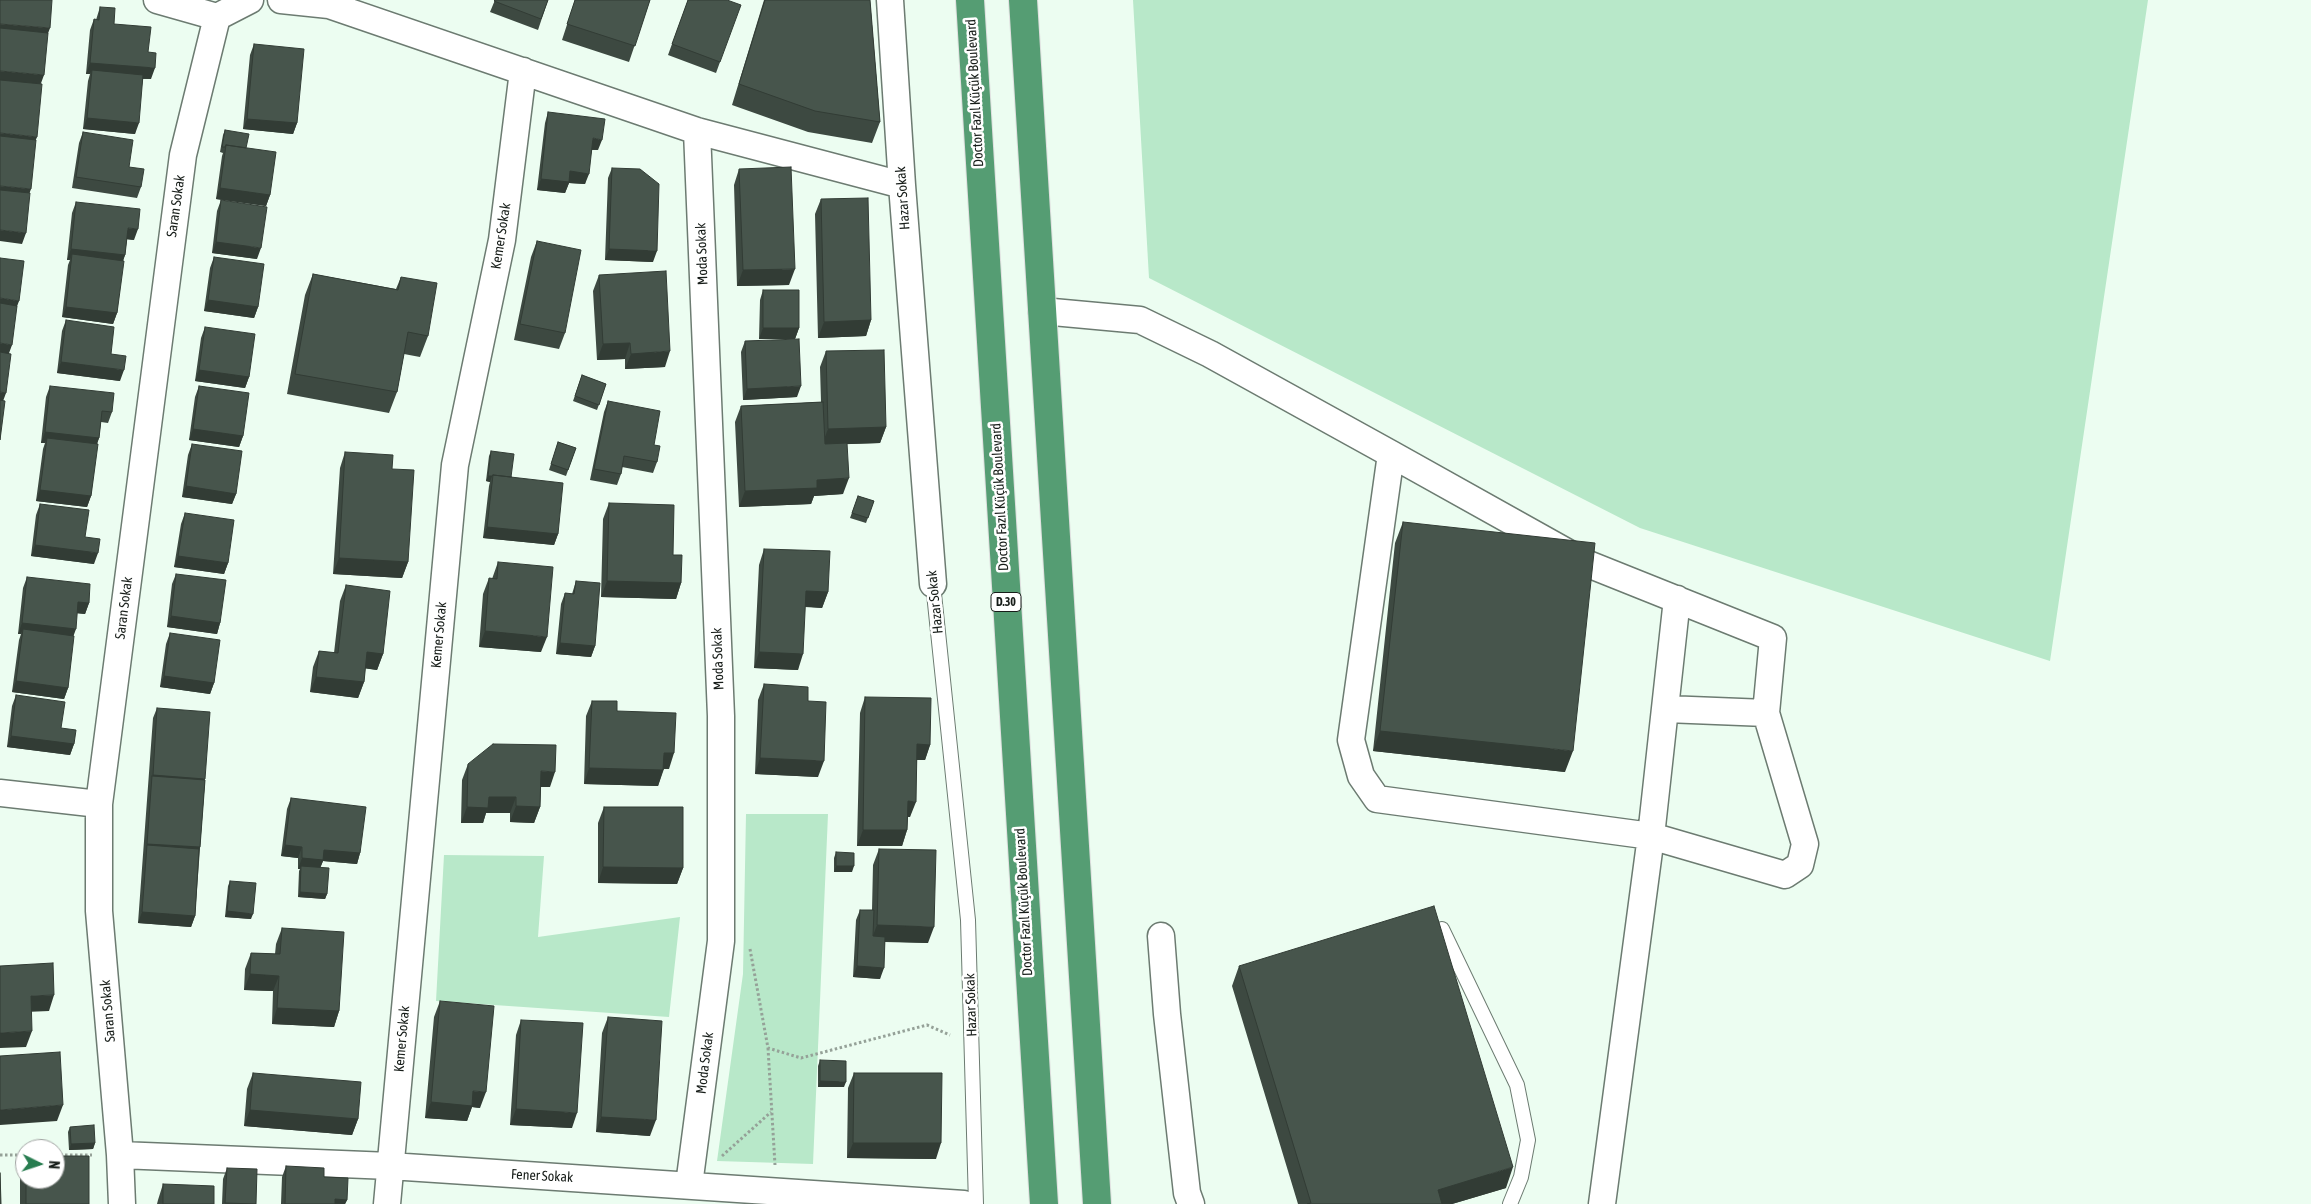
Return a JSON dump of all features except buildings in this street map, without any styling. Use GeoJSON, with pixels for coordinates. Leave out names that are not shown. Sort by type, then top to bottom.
{"type":"FeatureCollection","features":[{"type":"Feature","properties":{"kind":"highway","name":"Doctor Fazıl Küçük Boulevard"},"geometry":{"type":"LineString","coordinates":[[970,0],[1044,1204]]}},
{"type":"Feature","properties":{"kind":"highway"},"geometry":{"type":"LineString","coordinates":[[1023,0],[1097,1204]]}},
{"type":"Feature","properties":{"kind":"street"},"geometry":{"type":"LineString","coordinates":[[157,0],[218,18],[250,0]]}},
{"type":"Feature","properties":{"kind":"street"},"geometry":{"type":"LineString","coordinates":[[281,0],[329,5],[697,131],[902,185]]}},
{"type":"Feature","properties":{"kind":"street","name":"Hazar Sokak"},"geometry":{"type":"LineString","coordinates":[[890,0],[902,185],[933,584]]}},
{"type":"Feature","properties":{"kind":"street","name":"Saran Sokak"},"geometry":{"type":"LineString","coordinates":[[122,1204],[120,1155],[99,911],[99,804],[183,155],[218,18]]}},
{"type":"Feature","properties":{"kind":"street","name":"Kemer Sokak"},"geometry":{"type":"LineString","coordinates":[[387,1204],[455,465],[502,240],[524,71]]}},
{"type":"Feature","properties":{"kind":"street","name":"Moda Sokak"},"geometry":{"type":"LineString","coordinates":[[689,1185],[720,941],[721,716],[697,131]]}},
{"type":"Feature","properties":{"kind":"street"},"geometry":{"type":"LineString","coordinates":[[1042,311],[1140,320],[1210,354],[1391,454],[1588,564],[1773,638],[1766,713],[1806,844],[1800,865],[1785,875],[1651,836],[1377,799],[1361,776],[1351,740],[1391,454]]}},
{"type":"Feature","properties":{"kind":"street"},"geometry":{"type":"LineString","coordinates":[[1602,1204],[1651,836],[1677,599]]}},
{"type":"Feature","properties":{"kind":"street"},"geometry":{"type":"LineString","coordinates":[[1666,709],[1766,713]]}},
{"type":"Feature","properties":{"kind":"street"},"geometry":{"type":"LineString","coordinates":[[0,793],[99,804]]}},
{"type":"Feature","properties":{"kind":"street"},"geometry":{"type":"LineString","coordinates":[[1161,936],[1167,1014],[1184,1173],[1191,1204]]}},
{"type":"Feature","properties":{"kind":"street","name":"Fener Sokak"},"geometry":{"type":"LineString","coordinates":[[120,1155],[390,1166],[964,1204]]}},
{"type":"Feature","properties":{"kind":"lane","name":"Hazar Sokak"},"geometry":{"type":"LineString","coordinates":[[933,584],[968,920],[976,1204]]}},
{"type":"Feature","properties":{"kind":"lane"},"geometry":{"type":"LineString","coordinates":[[1442,929],[1483,1010],[1517,1085],[1528,1140],[1521,1176],[1510,1204]]}},
{"type":"Feature","properties":{"kind":"path"},"geometry":{"type":"LineString","coordinates":[[749,943],[768,1048],[776,1191]]}},
{"type":"Feature","properties":{"kind":"path"},"geometry":{"type":"LineString","coordinates":[[768,1048],[801,1058],[926,1025],[972,1044]]}},
{"type":"Feature","properties":{"kind":"path"},"geometry":{"type":"LineString","coordinates":[[689,1185],[772,1111]]}},
{"type":"Feature","properties":{"kind":"path"},"geometry":{"type":"LineString","coordinates":[[0,1155],[15,1155]]}},
{"type":"Feature","properties":{"kind":"path"},"geometry":{"type":"LineString","coordinates":[[65,1155],[120,1155]]}},
{"type":"Feature","properties":{"kind":"green space"},"geometry":{"type":"Polygon","coordinates":[[[1133,0],[2148,0],[2050,661],[1640,528],[1149,278],[1133,0]]]}},
{"type":"Feature","properties":{"kind":"green space"},"geometry":{"type":"Polygon","coordinates":[[[746,814],[828,814],[813,1164],[717,1161],[743,974],[746,814]]]}},
{"type":"Feature","properties":{"kind":"green space"},"geometry":{"type":"Polygon","coordinates":[[[444,855],[544,856],[538,937],[680,917],[669,1017],[436,1001],[444,855]]]}}]}
